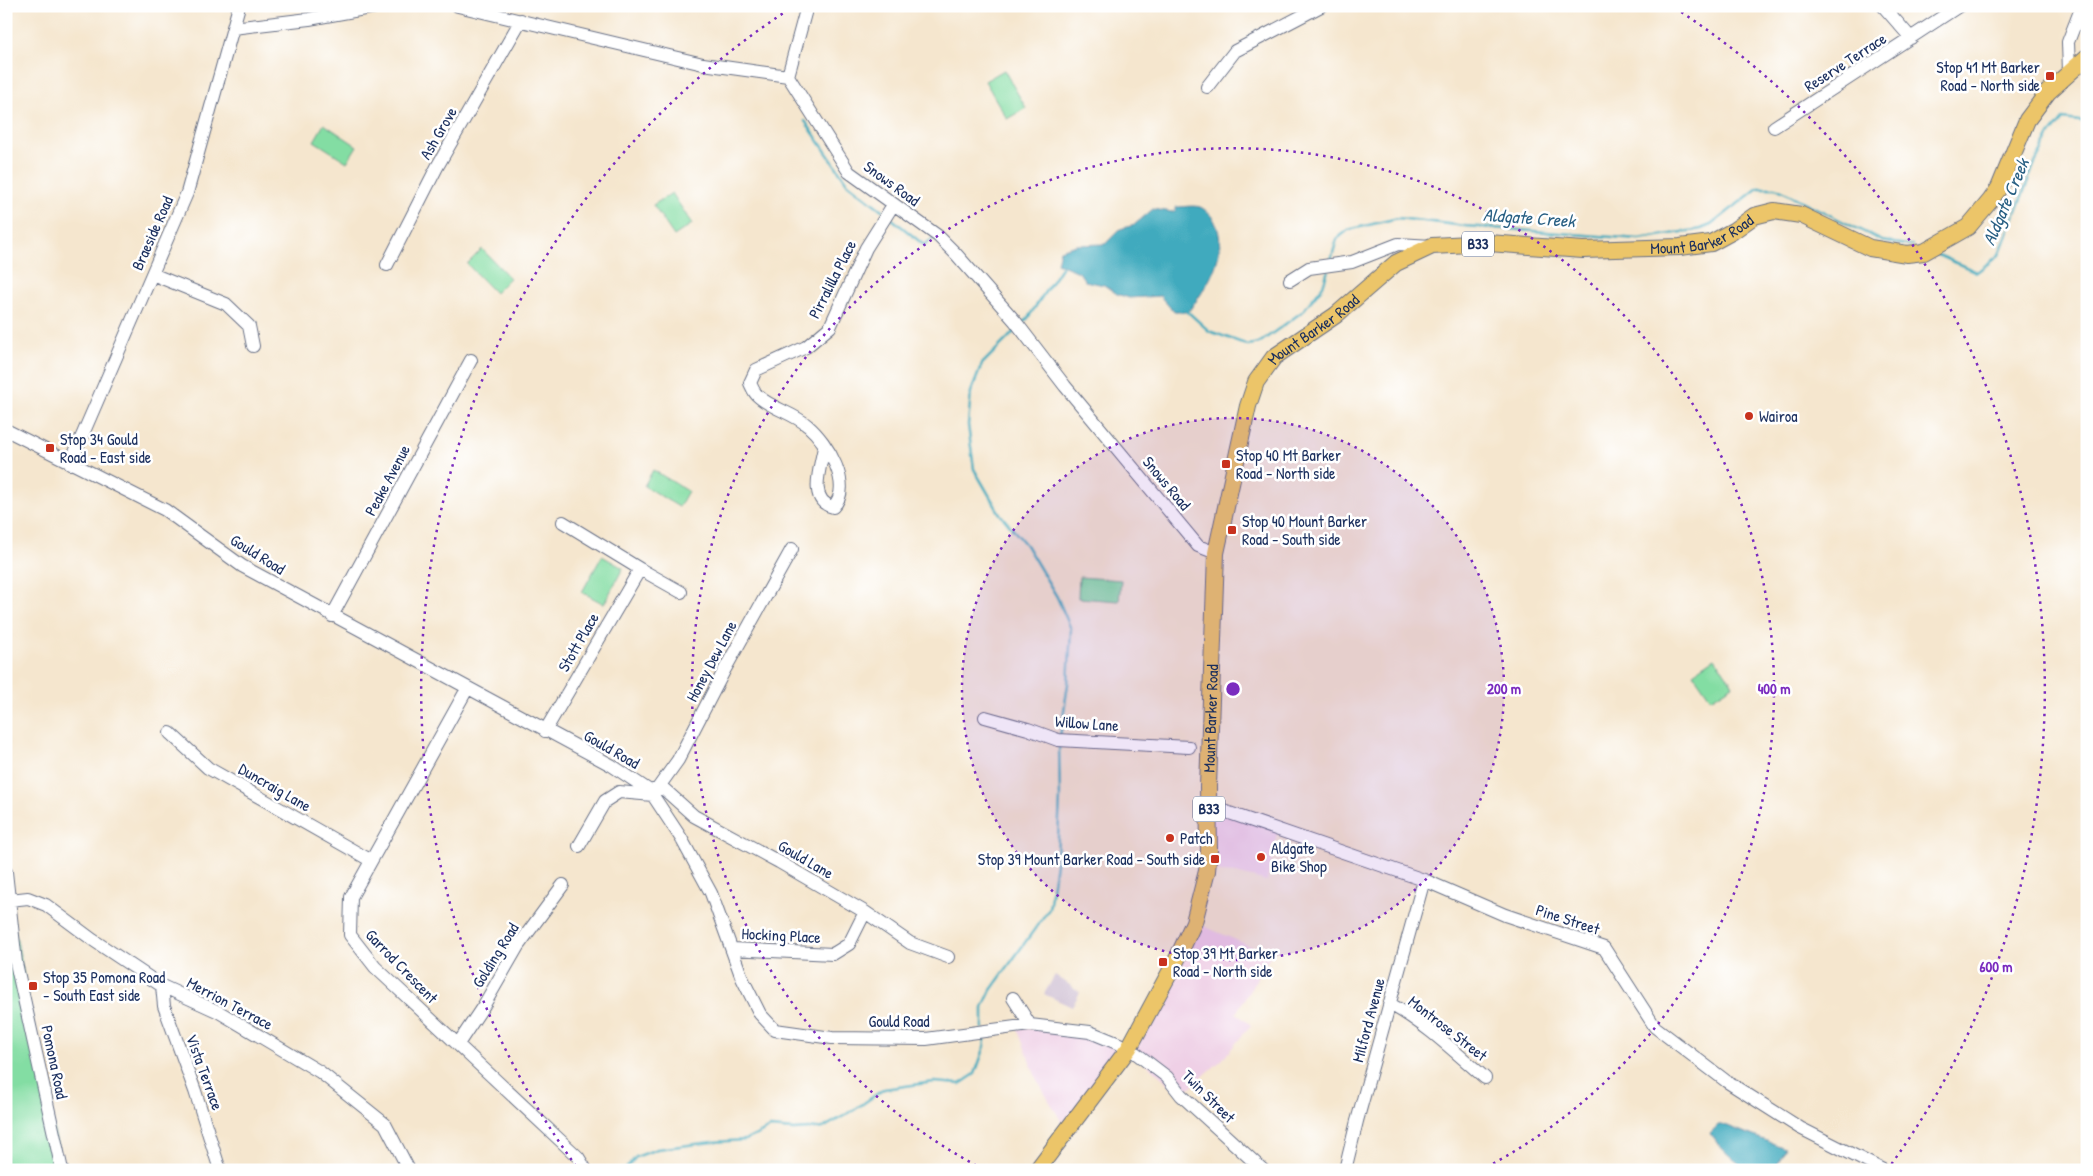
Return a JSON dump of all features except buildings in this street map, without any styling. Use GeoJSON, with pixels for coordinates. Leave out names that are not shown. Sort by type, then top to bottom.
{"type":"FeatureCollection","features":[{"type":"Feature","properties":{"kind":"main road","name":"Mount Barker Road"},"geometry":{"type":"LineString","coordinates":[[1041,1168],[1129,1048],[1177,959],[1194,922],[1207,871],[1216,553],[1238,448],[1256,382],[1274,357],[1336,315],[1396,263],[1432,246],[1489,243],[1583,250],[1680,248],[1712,243],[1754,216],[1774,210],[1801,215],[1870,248],[1907,254],[1924,252],[1968,227],[1990,201],[1999,188],[2027,120],[2048,92],[2087,56]]}},
{"type":"Feature","properties":{"kind":"street","name":"Braeside Road"},"geometry":{"type":"LineString","coordinates":[[70,464],[187,193],[239,6]]}},
{"type":"Feature","properties":{"kind":"street"},"geometry":{"type":"LineString","coordinates":[[232,28],[381,6]]}},
{"type":"Feature","properties":{"kind":"street"},"geometry":{"type":"LineString","coordinates":[[458,6],[521,20],[581,37],[703,64],[788,76],[807,6]]}},
{"type":"Feature","properties":{"kind":"street"},"geometry":{"type":"LineString","coordinates":[[1207,87],[1235,50],[1321,6]]}},
{"type":"Feature","properties":{"kind":"street"},"geometry":{"type":"LineString","coordinates":[[1883,6],[1911,38]]}},
{"type":"Feature","properties":{"kind":"street","name":"Reserve Terrace"},"geometry":{"type":"LineString","coordinates":[[1774,128],[1959,6]]}},
{"type":"Feature","properties":{"kind":"street"},"geometry":{"type":"LineString","coordinates":[[2070,72],[2068,42],[2082,6]]}},
{"type":"Feature","properties":{"kind":"street","name":"Ash Grove"},"geometry":{"type":"LineString","coordinates":[[387,265],[437,167],[521,20]]}},
{"type":"Feature","properties":{"kind":"street","name":"Snows Road"},"geometry":{"type":"LineString","coordinates":[[788,76],[849,172],[938,236],[1019,326],[1065,386],[1198,546],[1216,553]]}},
{"type":"Feature","properties":{"kind":"street","name":"Pirralilla Place"},"geometry":{"type":"LineString","coordinates":[[824,447],[818,434],[806,424],[757,396],[750,383],[756,370],[806,347],[830,326],[866,248],[893,204]]}},
{"type":"Feature","properties":{"kind":"street"},"geometry":{"type":"LineString","coordinates":[[1290,280],[1309,268],[1352,262],[1398,244],[1432,246]]}},
{"type":"Feature","properties":{"kind":"street"},"geometry":{"type":"LineString","coordinates":[[152,274],[226,304],[249,326],[253,346]]}},
{"type":"Feature","properties":{"kind":"street","name":"Peake Avenue"},"geometry":{"type":"LineString","coordinates":[[332,616],[471,360]]}},
{"type":"Feature","properties":{"kind":"street","name":"Gould Road"},"geometry":{"type":"LineString","coordinates":[[6,430],[70,464],[165,510],[242,566],[611,765],[653,791],[711,893],[742,978],[760,1014],[775,1030],[851,1038],[926,1039],[1030,1025],[1090,1032],[1129,1048]]}},
{"type":"Feature","properties":{"kind":"street"},"geometry":{"type":"LineString","coordinates":[[563,522],[681,592]]}},
{"type":"Feature","properties":{"kind":"street","name":"Honey Dew Lane"},"geometry":{"type":"LineString","coordinates":[[653,791],[678,760],[725,668],[792,549]]}},
{"type":"Feature","properties":{"kind":"street","name":"Stott Place"},"geometry":{"type":"LineString","coordinates":[[545,731],[640,569]]}},
{"type":"Feature","properties":{"kind":"street","name":"Garrod Crescent"},"geometry":{"type":"LineString","coordinates":[[466,688],[351,897],[350,935],[376,967],[578,1157],[586,1170]]}},
{"type":"Feature","properties":{"kind":"street","name":"Willow Lane"},"geometry":{"type":"LineString","coordinates":[[985,718],[1062,740],[1189,746]]}},
{"type":"Feature","properties":{"kind":"street","name":"Duncraig Lane"},"geometry":{"type":"LineString","coordinates":[[170,733],[208,768],[370,860]]}},
{"type":"Feature","properties":{"kind":"street","name":"Gould Lane"},"geometry":{"type":"LineString","coordinates":[[653,791],[665,790],[694,816],[865,912],[910,943],[948,958]]}},
{"type":"Feature","properties":{"kind":"street"},"geometry":{"type":"LineString","coordinates":[[578,846],[605,801],[619,792],[653,791]]}},
{"type":"Feature","properties":{"kind":"street","name":"Pine Street"},"geometry":{"type":"LineString","coordinates":[[1209,806],[1424,880],[1505,915],[1604,948],[1655,1026],[1726,1081],[1800,1128],[1883,1170]]}},
{"type":"Feature","properties":{"kind":"street","name":"Pomona Road"},"geometry":{"type":"LineString","coordinates":[[6,872],[16,963],[62,1170]]}},
{"type":"Feature","properties":{"kind":"street","name":"Milford Avenue"},"geometry":{"type":"LineString","coordinates":[[1346,1170],[1424,880]]}},
{"type":"Feature","properties":{"kind":"street","name":"Golding Road"},"geometry":{"type":"LineString","coordinates":[[458,1044],[484,1005],[518,946],[563,885]]}},
{"type":"Feature","properties":{"kind":"street","name":"Merrion Terrace"},"geometry":{"type":"LineString","coordinates":[[10,900],[28,898],[46,905],[93,940],[162,986],[219,1012],[320,1072],[384,1124],[409,1170]]}},
{"type":"Feature","properties":{"kind":"street","name":"Hocking Place"},"geometry":{"type":"LineString","coordinates":[[732,949],[833,954],[849,944],[865,912]]}},
{"type":"Feature","properties":{"kind":"street","name":"Vista Terrace"},"geometry":{"type":"LineString","coordinates":[[162,986],[164,1006],[195,1091],[220,1170]]}},
{"type":"Feature","properties":{"kind":"street"},"geometry":{"type":"LineString","coordinates":[[1013,998],[1030,1025]]}},
{"type":"Feature","properties":{"kind":"street","name":"Montrose Street"},"geometry":{"type":"LineString","coordinates":[[1390,1004],[1440,1039],[1485,1078]]}},
{"type":"Feature","properties":{"kind":"street","name":"Twin Street"},"geometry":{"type":"LineString","coordinates":[[1129,1048],[1167,1076],[1181,1095],[1263,1170]]}},
{"type":"Feature","properties":{"kind":"shaded area"},"geometry":{"type":"Polygon","coordinates":[[[1209,806],[1278,829],[1267,881],[1236,873],[1207,871],[1209,806]]]}},
{"type":"Feature","properties":{"kind":"shaded area"},"geometry":{"type":"Polygon","coordinates":[[[1194,922],[1271,955],[1236,1013],[1251,1025],[1222,1060],[1181,1095],[1129,1048],[1194,922]]]}},
{"type":"Feature","properties":{"kind":"shaded area"},"geometry":{"type":"Polygon","coordinates":[[[1055,975],[1080,992],[1072,1007],[1044,994],[1055,975]]]}},
{"type":"Feature","properties":{"kind":"shaded area"},"geometry":{"type":"Polygon","coordinates":[[[1017,1028],[1090,1032],[1129,1048],[1067,1131],[1037,1080],[1017,1028]]]}},
{"type":"Feature","properties":{"kind":"green space"},"geometry":{"type":"Polygon","coordinates":[[[1004,70],[1026,108],[1007,119],[985,81],[1004,70]]]}},
{"type":"Feature","properties":{"kind":"green space"},"geometry":{"type":"Polygon","coordinates":[[[324,124],[357,146],[347,162],[314,141],[324,124]]]}},
{"type":"Feature","properties":{"kind":"green space"},"geometry":{"type":"Polygon","coordinates":[[[672,193],[692,224],[674,236],[653,205],[672,193]]]}},
{"type":"Feature","properties":{"kind":"green space"},"geometry":{"type":"Polygon","coordinates":[[[482,249],[510,278],[495,293],[467,264],[482,249]]]}},
{"type":"Feature","properties":{"kind":"green space"},"geometry":{"type":"Polygon","coordinates":[[[653,470],[688,491],[679,507],[644,486],[653,470]]]}},
{"type":"Feature","properties":{"kind":"green space"},"geometry":{"type":"Polygon","coordinates":[[[602,556],[623,568],[604,604],[582,592],[602,556]]]}},
{"type":"Feature","properties":{"kind":"green space"},"geometry":{"type":"Polygon","coordinates":[[[1079,577],[1121,580],[1119,601],[1078,598],[1079,577]]]}},
{"type":"Feature","properties":{"kind":"green space"},"geometry":{"type":"Polygon","coordinates":[[[1715,658],[1733,685],[1711,699],[1693,673],[1715,658]]]}},
{"type":"Feature","properties":{"kind":"green space"},"geometry":{"type":"Polygon","coordinates":[[[6,884],[62,1170],[6,1170],[6,884]]]}},
{"type":"Feature","properties":{"kind":"water"},"geometry":{"type":"Polygon","coordinates":[[[1195,206],[1202,208],[1213,218],[1219,232],[1220,244],[1214,269],[1209,281],[1188,312],[1174,312],[1160,296],[1129,298],[1117,294],[1104,285],[1085,281],[1079,272],[1057,263],[1060,250],[1076,245],[1105,244],[1120,229],[1134,225],[1153,209],[1172,212],[1176,210],[1176,207],[1195,206]]]}},
{"type":"Feature","properties":{"kind":"water"},"geometry":{"type":"Polygon","coordinates":[[[1718,1125],[1725,1125],[1785,1148],[1775,1170],[1751,1170],[1735,1160],[1722,1149],[1710,1133],[1718,1125]]]}},
{"type":"Feature","properties":{"kind":"waterway","name":"Aldgate Creek"},"geometry":{"type":"LineString","coordinates":[[1936,254],[1977,272],[1999,255],[2034,165],[2050,135],[2063,119],[2087,122]]}},
{"type":"Feature","properties":{"kind":"waterway"},"geometry":{"type":"LineString","coordinates":[[805,121],[848,184],[882,210]]}},
{"type":"Feature","properties":{"kind":"waterway","name":"Aldgate Creek"},"geometry":{"type":"LineString","coordinates":[[1331,260],[1337,239],[1348,230],[1398,218],[1465,226],[1639,239],[1701,229],[1711,225],[1758,188],[1776,188],[1882,241],[1912,246]]}},
{"type":"Feature","properties":{"kind":"waterway"},"geometry":{"type":"LineString","coordinates":[[891,218],[924,245],[934,238]]}},
{"type":"Feature","properties":{"kind":"waterway"},"geometry":{"type":"LineString","coordinates":[[1021,324],[1028,318],[1062,266]]}},
{"type":"Feature","properties":{"kind":"waterway","name":"Aldgate Creek"},"geometry":{"type":"LineString","coordinates":[[1188,312],[1209,331],[1248,345],[1259,343],[1302,312],[1323,286],[1328,270]]}},
{"type":"Feature","properties":{"kind":"waterway"},"geometry":{"type":"LineString","coordinates":[[1016,330],[982,364],[971,392],[968,425],[974,469],[1000,514],[1026,545],[1057,597],[1071,629],[1068,684],[1060,737]]}},
{"type":"Feature","properties":{"kind":"waterway"},"geometry":{"type":"LineString","coordinates":[[983,1028],[983,1007],[991,990],[1049,909],[1057,857],[1060,798],[1059,745]]}},
{"type":"Feature","properties":{"kind":"waterway"},"geometry":{"type":"LineString","coordinates":[[625,1170],[636,1157],[657,1149],[746,1140],[770,1128],[794,1130],[823,1128],[854,1110],[884,1089],[934,1082],[960,1084],[975,1074],[985,1046],[984,1036]]}},
{"type":"Feature","properties":{"kind":"place","name":"Stop 41 Mt Barker Road - North side"},"geometry":{"type":"Point","coordinates":[2050,76]}},
{"type":"Feature","properties":{"kind":"place","name":"Wairoa"},"geometry":{"type":"Point","coordinates":[1749,416]}},
{"type":"Feature","properties":{"kind":"place","name":"Stop 34 Gould Road - East side"},"geometry":{"type":"Point","coordinates":[50,448]}},
{"type":"Feature","properties":{"kind":"place","name":"Stop 40 Mt Barker Road - North side"},"geometry":{"type":"Point","coordinates":[1226,464]}},
{"type":"Feature","properties":{"kind":"place","name":"Stop 40 Mount Barker Road - South side"},"geometry":{"type":"Point","coordinates":[1232,530]}},
{"type":"Feature","properties":{"kind":"place","name":"Patch"},"geometry":{"type":"Point","coordinates":[1170,838]}},
{"type":"Feature","properties":{"kind":"place","name":"Aldgate Bike Shop"},"geometry":{"type":"Point","coordinates":[1261,857]}},
{"type":"Feature","properties":{"kind":"place","name":"Stop 39 Mount Barker Road - South side"},"geometry":{"type":"Point","coordinates":[1215,859]}},
{"type":"Feature","properties":{"kind":"place","name":"Stop 39 Mt Barker Road - North side"},"geometry":{"type":"Point","coordinates":[1163,962]}},
{"type":"Feature","properties":{"kind":"place","name":"Stop 35 Pomona Road - South East side"},"geometry":{"type":"Point","coordinates":[33,986]}}]}
